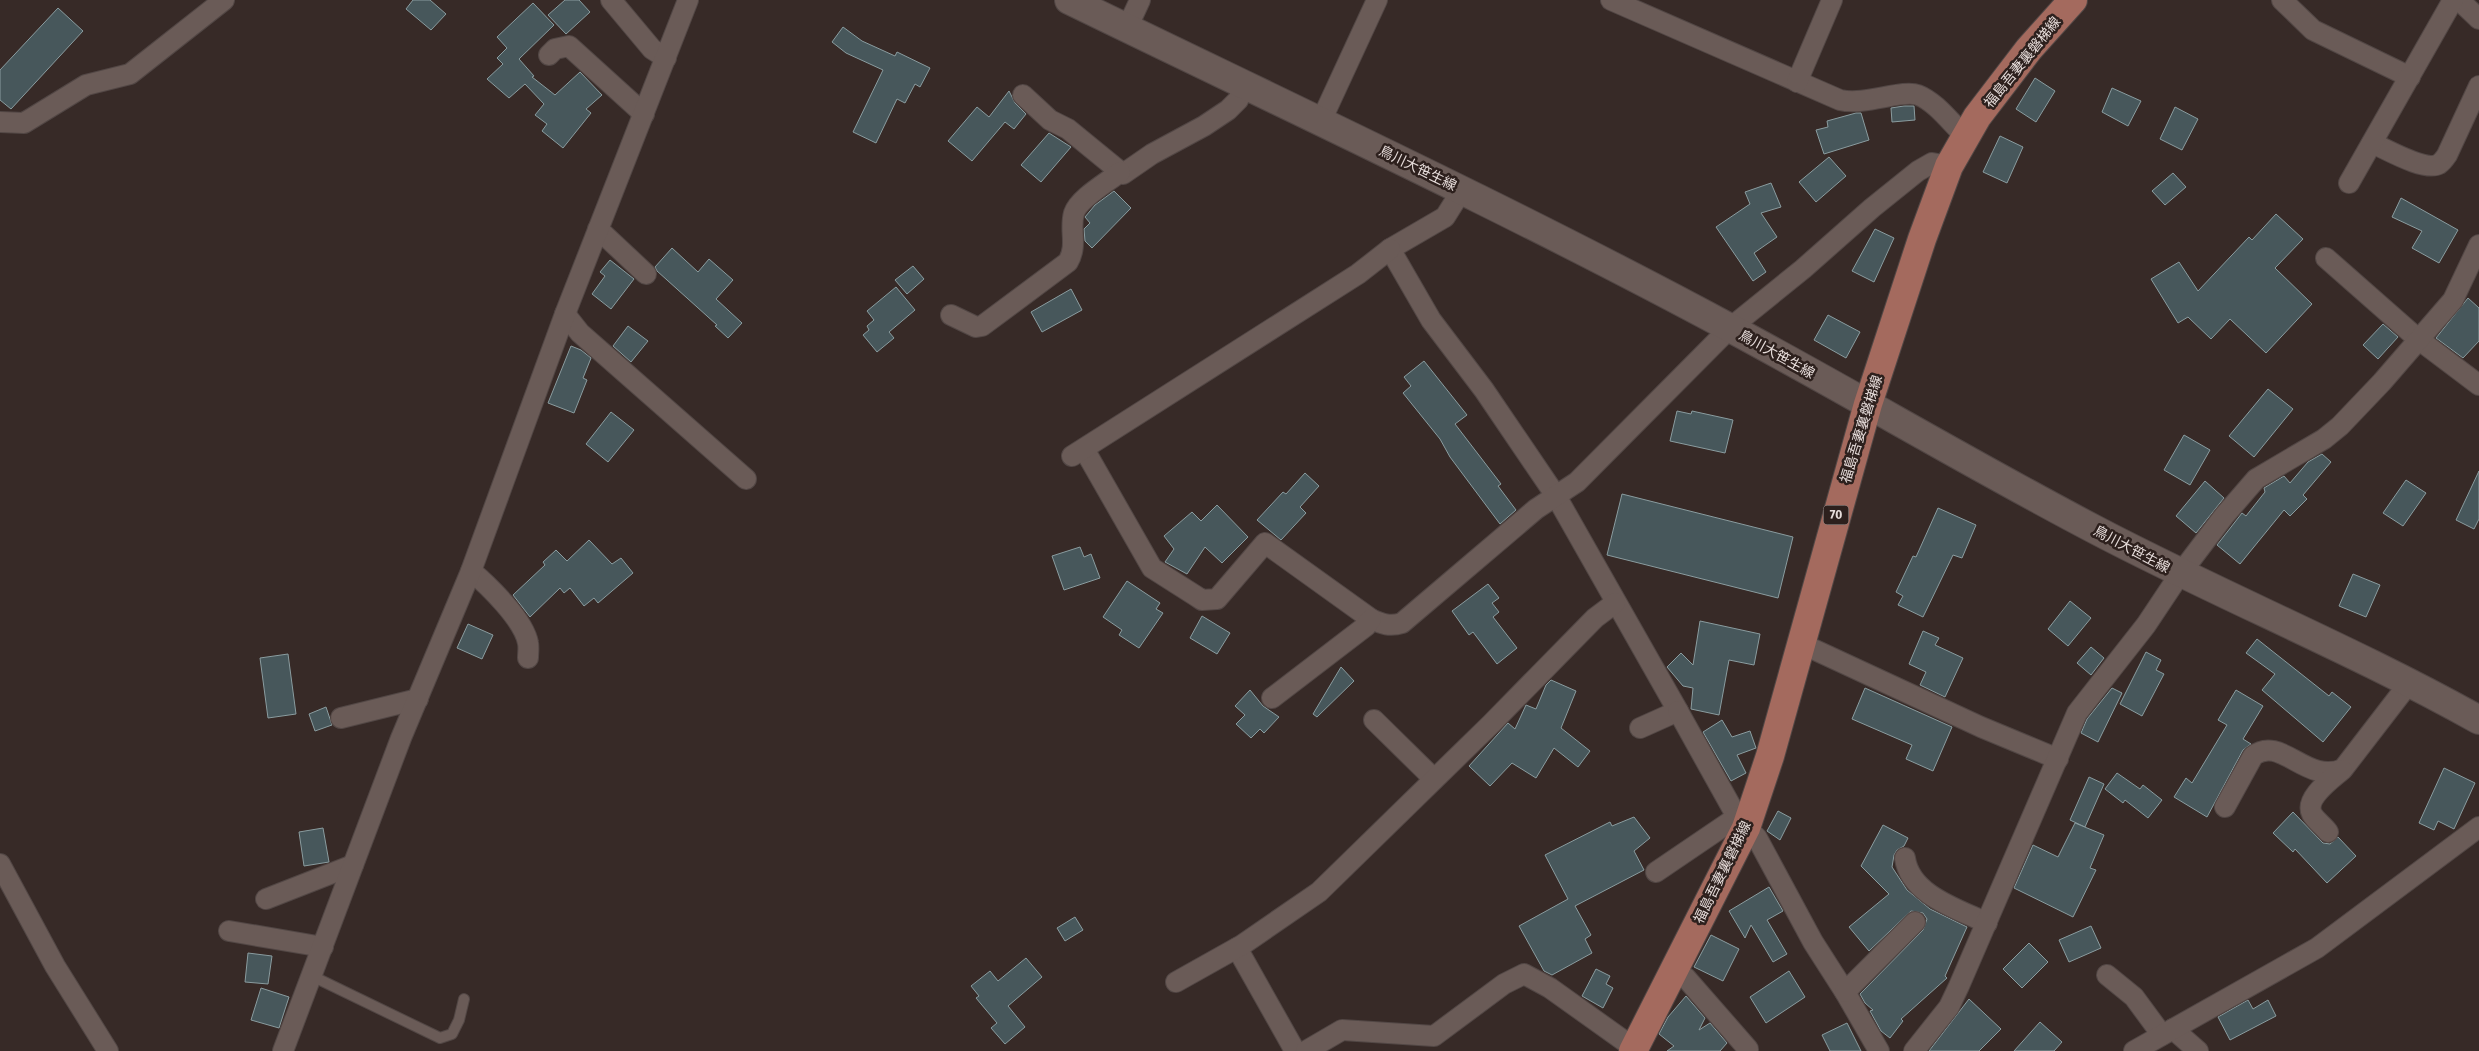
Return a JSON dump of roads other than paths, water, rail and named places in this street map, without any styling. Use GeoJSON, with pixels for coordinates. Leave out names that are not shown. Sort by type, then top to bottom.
{"type":"FeatureCollection","features":[{"type":"Feature","properties":{"kind":"main road","name":"福島吾妻裏磐梯線"},"geometry":{"type":"LineString","coordinates":[[1633,1049],[1673,969],[1770,756],[1868,404],[1922,238],[1949,166],[1965,136],[2028,49],[2073,0]]}},
{"type":"Feature","properties":{"kind":"street"},"geometry":{"type":"LineString","coordinates":[[0,122],[24,123],[86,85],[130,74],[224,0]]}},
{"type":"Feature","properties":{"kind":"street"},"geometry":{"type":"LineString","coordinates":[[611,0],[652,49],[666,58]]}},
{"type":"Feature","properties":{"kind":"street"},"geometry":{"type":"LineString","coordinates":[[283,1051],[418,699],[471,571],[565,314],[688,0]]}},
{"type":"Feature","properties":{"kind":"street","name":"鳥川大笹生線"},"geometry":{"type":"LineString","coordinates":[[1069,0],[1462,190],[1730,328],[2088,526],[2180,574],[2410,682],[2479,720]]}},
{"type":"Feature","properties":{"kind":"street"},"geometry":{"type":"LineString","coordinates":[[1127,28],[1140,0]]}},
{"type":"Feature","properties":{"kind":"street"},"geometry":{"type":"LineString","coordinates":[[1321,121],[1377,0]]}},
{"type":"Feature","properties":{"kind":"street"},"geometry":{"type":"LineString","coordinates":[[1612,0],[1796,82],[1850,103],[1916,94],[1930,101],[1965,136]]}},
{"type":"Feature","properties":{"kind":"street"},"geometry":{"type":"LineString","coordinates":[[1796,82],[1832,0]]}},
{"type":"Feature","properties":{"kind":"street"},"geometry":{"type":"LineString","coordinates":[[2282,0],[2313,30],[2410,76]]}},
{"type":"Feature","properties":{"kind":"street"},"geometry":{"type":"LineString","coordinates":[[2349,183],[2453,0]]}},
{"type":"Feature","properties":{"kind":"street"},"geometry":{"type":"LineString","coordinates":[[2459,0],[2479,18]]}},
{"type":"Feature","properties":{"kind":"street"},"geometry":{"type":"LineString","coordinates":[[549,54],[555,49],[569,46],[644,114]]}},
{"type":"Feature","properties":{"kind":"street"},"geometry":{"type":"LineString","coordinates":[[1023,96],[1050,120],[1068,129],[1123,174],[1152,154],[1204,126],[1234,106],[1245,85]]}},
{"type":"Feature","properties":{"kind":"street"},"geometry":{"type":"LineString","coordinates":[[2372,142],[2421,164],[2430,166],[2440,164],[2447,155],[2479,86]]}},
{"type":"Feature","properties":{"kind":"street"},"geometry":{"type":"LineString","coordinates":[[1462,190],[1445,218],[1390,249],[1358,274],[1078,453],[1152,568],[1202,600],[1217,599],[1265,543],[1371,619],[1388,625],[1402,623],[1536,509],[1577,482],[1730,328],[1918,171],[1932,163],[1949,166]]}},
{"type":"Feature","properties":{"kind":"street"},"geometry":{"type":"LineString","coordinates":[[951,315],[976,327],[982,326],[1068,262],[1074,247],[1074,216],[1078,206],[1120,172]]}},
{"type":"Feature","properties":{"kind":"street"},"geometry":{"type":"LineString","coordinates":[[598,230],[646,274]]}},
{"type":"Feature","properties":{"kind":"street"},"geometry":{"type":"LineString","coordinates":[[1914,1051],[1949,1007],[2077,713],[2146,625],[2180,574],[2224,516],[2256,479],[2304,448],[2324,438],[2340,426],[2382,382],[2452,300],[2479,245]]}},
{"type":"Feature","properties":{"kind":"street"},"geometry":{"type":"LineString","coordinates":[[1390,249],[1431,320],[1484,390],[1556,496],[1741,823],[1757,838],[1813,942],[1879,1051]]}},
{"type":"Feature","properties":{"kind":"street"},"geometry":{"type":"LineString","coordinates":[[2326,258],[2418,340],[2479,385]]}},
{"type":"Feature","properties":{"kind":"street"},"geometry":{"type":"LineString","coordinates":[[565,314],[587,339],[746,478]]}},
{"type":"Feature","properties":{"kind":"street"},"geometry":{"type":"LineString","coordinates":[[471,571],[491,587],[510,609],[528,641],[528,658]]}},
{"type":"Feature","properties":{"kind":"street"},"geometry":{"type":"LineString","coordinates":[[1176,982],[1237,948],[1319,892],[1595,618],[1615,603]]}},
{"type":"Feature","properties":{"kind":"street"},"geometry":{"type":"LineString","coordinates":[[1272,698],[1366,626],[1371,619]]}},
{"type":"Feature","properties":{"kind":"street"},"geometry":{"type":"LineString","coordinates":[[1800,643],[1981,727],[2058,759]]}},
{"type":"Feature","properties":{"kind":"street"},"geometry":{"type":"LineString","coordinates":[[2328,832],[2312,813],[2311,807],[2319,792],[2343,768],[2410,682]]}},
{"type":"Feature","properties":{"kind":"street"},"geometry":{"type":"LineString","coordinates":[[341,718],[418,699]]}},
{"type":"Feature","properties":{"kind":"street"},"geometry":{"type":"LineString","coordinates":[[1640,728],[1678,711]]}},
{"type":"Feature","properties":{"kind":"street"},"geometry":{"type":"LineString","coordinates":[[1374,720],[1434,779]]}},
{"type":"Feature","properties":{"kind":"street"},"geometry":{"type":"LineString","coordinates":[[2225,807],[2253,756],[2266,749],[2279,752],[2298,763],[2326,774],[2343,768]]}},
{"type":"Feature","properties":{"kind":"street"},"geometry":{"type":"LineString","coordinates":[[1656,872],[1741,823]]}},
{"type":"Feature","properties":{"kind":"street"},"geometry":{"type":"LineString","coordinates":[[2134,1051],[2317,948],[2479,827]]}},
{"type":"Feature","properties":{"kind":"street"},"geometry":{"type":"LineString","coordinates":[[1905,858],[1906,866],[1912,877],[1927,893],[1938,900],[1987,922]]}},
{"type":"Feature","properties":{"kind":"street"},"geometry":{"type":"LineString","coordinates":[[0,864],[55,966],[108,1051]]}},
{"type":"Feature","properties":{"kind":"street"},"geometry":{"type":"LineString","coordinates":[[266,899],[353,865]]}},
{"type":"Feature","properties":{"kind":"street"},"geometry":{"type":"LineString","coordinates":[[1845,992],[1915,922]]}},
{"type":"Feature","properties":{"kind":"street"},"geometry":{"type":"LineString","coordinates":[[229,931],[322,947]]}},
{"type":"Feature","properties":{"kind":"street"},"geometry":{"type":"LineString","coordinates":[[1237,948],[1295,1051]]}},
{"type":"Feature","properties":{"kind":"street"},"geometry":{"type":"LineString","coordinates":[[1673,969],[1686,978],[1748,1049]]}},
{"type":"Feature","properties":{"kind":"street"},"geometry":{"type":"LineString","coordinates":[[1306,1051],[1342,1030],[1434,1036],[1504,984],[1524,974],[1550,988],[1633,1049]]}},
{"type":"Feature","properties":{"kind":"street"},"geometry":{"type":"LineString","coordinates":[[2108,975],[2134,997],[2167,1032],[2198,1051]]}},
{"type":"Feature","properties":{"kind":"lane"},"geometry":{"type":"LineString","coordinates":[[312,976],[440,1038],[452,1034],[459,1020],[464,999]]}}]}
